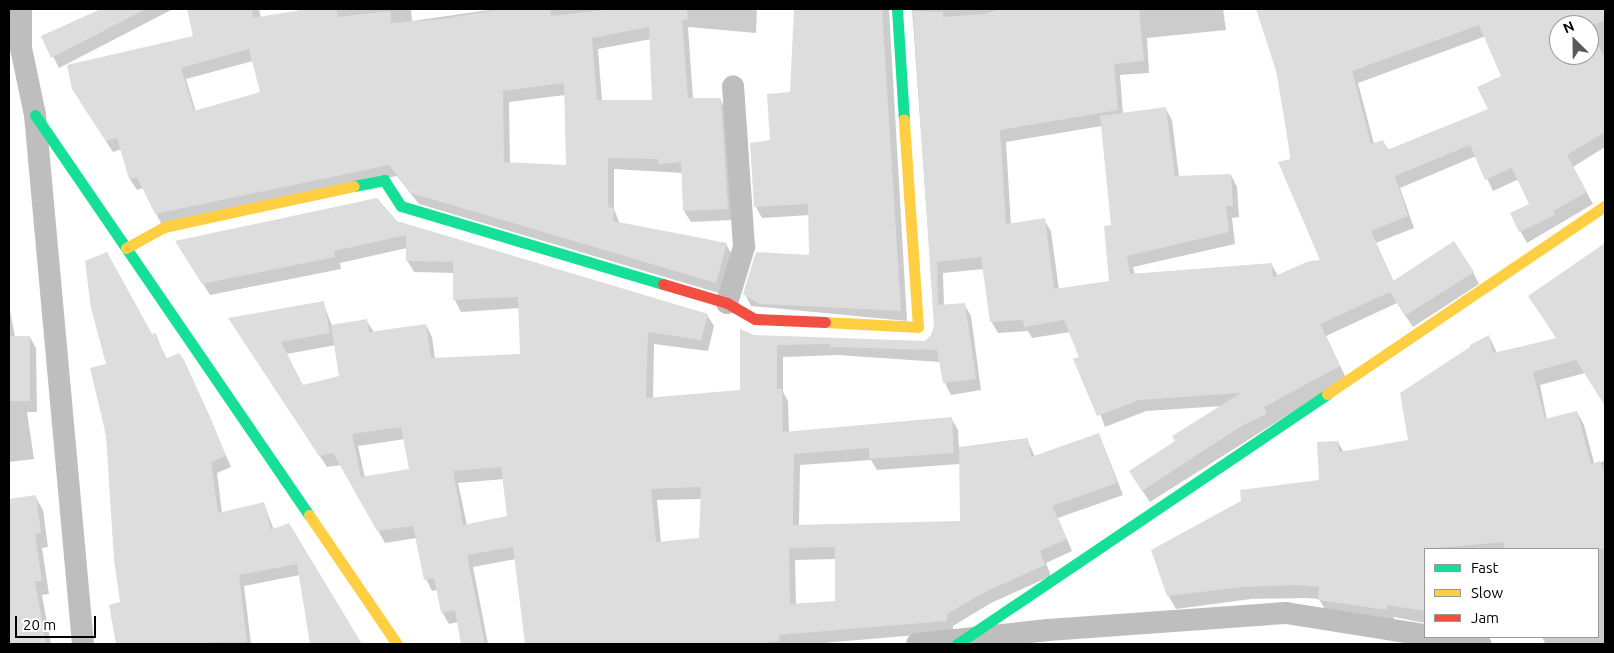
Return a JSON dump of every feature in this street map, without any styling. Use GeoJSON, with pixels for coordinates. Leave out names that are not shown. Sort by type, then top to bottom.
{"type":"FeatureCollection","features":[{"type":"Feature","properties":{"kind":"street"},"geometry":{"type":"LineString","coordinates":[[126,248],[164,227],[384,180],[401,206],[727,303],[755,319],[918,327],[897,9]]}},
{"type":"Feature","properties":{"kind":"street"},"geometry":{"type":"LineString","coordinates":[[20,13],[21,48],[35,115],[83,644]]}},
{"type":"Feature","properties":{"kind":"street"},"geometry":{"type":"LineString","coordinates":[[727,303],[744,247],[733,86]]}},
{"type":"Feature","properties":{"kind":"street"},"geometry":{"type":"LineString","coordinates":[[35,115],[397,644]]}},
{"type":"Feature","properties":{"kind":"street"},"geometry":{"type":"LineString","coordinates":[[961,642],[1605,206]]}},
{"type":"Feature","properties":{"kind":"street"},"geometry":{"type":"LineString","coordinates":[[917,644],[961,642],[1286,613],[1424,635]]}},
{"type":"Feature","properties":{"kind":"street"},"geometry":{"type":"LineString","coordinates":[[1441,638],[1480,644]]}},
{"type":"Feature","properties":{"kind":"building"},"geometry":{"type":"Polygon","coordinates":[[[101,9],[146,9],[51,58],[41,36],[101,9]]]}},
{"type":"Feature","properties":{"kind":"building"},"geometry":{"type":"Polygon","coordinates":[[[187,9],[252,9],[253,18],[307,9],[336,9],[338,17],[390,11],[391,23],[443,19],[502,9],[550,9],[551,16],[613,9],[687,9],[688,19],[682,20],[688,98],[721,98],[728,209],[683,211],[681,162],[658,164],[658,159],[608,158],[608,207],[614,208],[613,221],[727,243],[716,283],[411,193],[389,165],[155,214],[137,177],[129,179],[117,138],[106,141],[72,89],[67,65],[193,36],[187,9]],[[649,27],[592,38],[597,100],[652,100],[649,27]],[[249,49],[181,68],[194,111],[260,92],[249,49]],[[564,83],[503,91],[504,162],[566,165],[564,83]]]}},
{"type":"Feature","properties":{"kind":"building"},"geometry":{"type":"Polygon","coordinates":[[[794,9],[882,9],[901,311],[760,304],[743,294],[756,252],[809,255],[808,204],[754,207],[750,143],[770,140],[767,94],[790,92],[794,9]]]}},
{"type":"Feature","properties":{"kind":"building"},"geometry":{"type":"Polygon","coordinates":[[[1000,9],[1139,9],[1144,61],[1114,64],[1118,110],[1000,130],[1006,224],[1045,218],[1054,289],[1109,281],[1104,226],[1111,225],[1100,116],[1166,107],[1175,176],[1231,174],[1233,206],[1226,206],[1229,232],[1127,256],[1130,274],[1272,263],[1273,277],[1309,261],[1320,260],[1278,162],[1290,159],[1288,140],[1276,71],[1256,9],[1605,9],[1605,20],[1599,23],[1599,15],[1549,15],[1549,65],[1599,65],[1599,47],[1605,58],[1605,132],[1567,155],[1587,192],[1553,211],[1555,215],[1519,232],[1510,213],[1529,204],[1512,168],[1485,180],[1470,145],[1395,176],[1408,216],[1371,231],[1393,281],[1454,241],[1474,272],[1405,316],[1390,292],[1320,324],[1340,366],[1264,407],[1267,414],[1243,425],[1142,491],[1129,471],[1175,441],[1172,436],[1241,393],[1139,400],[1097,416],[1073,359],[1079,357],[1064,320],[1024,327],[1023,320],[990,322],[981,257],[937,262],[938,305],[965,303],[976,379],[943,383],[937,350],[830,347],[830,344],[777,345],[777,389],[782,389],[783,432],[952,417],[954,453],[869,459],[869,448],[794,454],[793,525],[960,521],[959,447],[1028,438],[1031,457],[1099,433],[1117,483],[1052,506],[1067,539],[1040,551],[1045,565],[985,592],[947,614],[947,621],[779,635],[780,641],[751,644],[525,644],[513,547],[467,555],[485,644],[461,644],[455,610],[441,613],[434,578],[424,580],[413,526],[377,531],[333,453],[319,456],[228,318],[324,301],[330,333],[281,342],[303,385],[339,376],[331,325],[367,319],[369,332],[426,324],[431,358],[520,354],[518,297],[453,300],[453,262],[406,261],[406,235],[334,251],[335,257],[202,284],[175,241],[377,198],[397,221],[708,314],[701,340],[648,332],[646,398],[740,390],[740,329],[754,335],[925,341],[931,335],[934,326],[913,11],[943,12],[943,17],[984,14],[1000,9]],[[1479,25],[1352,71],[1371,144],[1383,140],[1387,150],[1488,109],[1477,87],[1501,76],[1479,25]],[[401,427],[352,434],[361,477],[409,469],[401,427]],[[501,467],[453,471],[463,525],[507,516],[501,467]],[[701,487],[651,489],[656,542],[699,538],[701,487]],[[835,547],[789,548],[790,604],[835,601],[835,547]]]}},
{"type":"Feature","properties":{"kind":"building"},"geometry":{"type":"Polygon","coordinates":[[[1605,243],[1605,406],[1576,360],[1533,372],[1545,419],[1577,411],[1591,464],[1600,461],[1605,474],[1605,549],[1504,548],[1504,542],[1424,548],[1424,611],[1387,605],[1387,610],[1318,600],[1319,587],[1297,585],[1243,587],[1167,596],[1151,550],[1241,501],[1240,490],[1319,480],[1317,442],[1338,441],[1339,452],[1408,440],[1400,393],[1470,347],[1470,345],[1489,335],[1493,353],[1557,338],[1528,296],[1605,243]]]}},
{"type":"Feature","properties":{"kind":"building"},"geometry":{"type":"Polygon","coordinates":[[[107,252],[152,334],[156,333],[165,359],[179,353],[184,360],[211,419],[226,456],[211,462],[218,513],[264,502],[271,530],[289,523],[362,644],[310,644],[297,564],[239,575],[247,642],[116,644],[109,605],[120,602],[114,560],[106,435],[90,368],[106,364],[91,308],[85,261],[107,252]]]}},
{"type":"Feature","properties":{"kind":"building"},"geometry":{"type":"Polygon","coordinates":[[[9,336],[30,336],[30,401],[9,401],[9,336]]]}},
{"type":"Feature","properties":{"kind":"building"},"geometry":{"type":"Polygon","coordinates":[[[36,495],[41,533],[35,534],[42,581],[35,581],[46,644],[9,644],[9,499],[36,495]]]}},
{"type":"Feature","properties":{"kind":"traffic: fast"},"geometry":{"type":"LineString","coordinates":[[897,9],[904,119]]}},
{"type":"Feature","properties":{"kind":"traffic: fast"},"geometry":{"type":"LineString","coordinates":[[35,115],[309,515]]}},
{"type":"Feature","properties":{"kind":"traffic: fast"},"geometry":{"type":"LineString","coordinates":[[354,186],[384,180],[401,206],[663,284]]}},
{"type":"Feature","properties":{"kind":"traffic: fast"},"geometry":{"type":"LineString","coordinates":[[957,644],[1327,394]]}},
{"type":"Feature","properties":{"kind":"traffic: slow"},"geometry":{"type":"LineString","coordinates":[[825,322],[918,327],[904,119]]}},
{"type":"Feature","properties":{"kind":"traffic: slow"},"geometry":{"type":"LineString","coordinates":[[126,248],[164,227],[354,186]]}},
{"type":"Feature","properties":{"kind":"traffic: slow"},"geometry":{"type":"LineString","coordinates":[[1327,394],[1605,206]]}},
{"type":"Feature","properties":{"kind":"traffic: slow"},"geometry":{"type":"LineString","coordinates":[[309,515],[397,644]]}},
{"type":"Feature","properties":{"kind":"traffic: jam"},"geometry":{"type":"LineString","coordinates":[[663,284],[727,303],[755,319],[825,322]]}}]}
